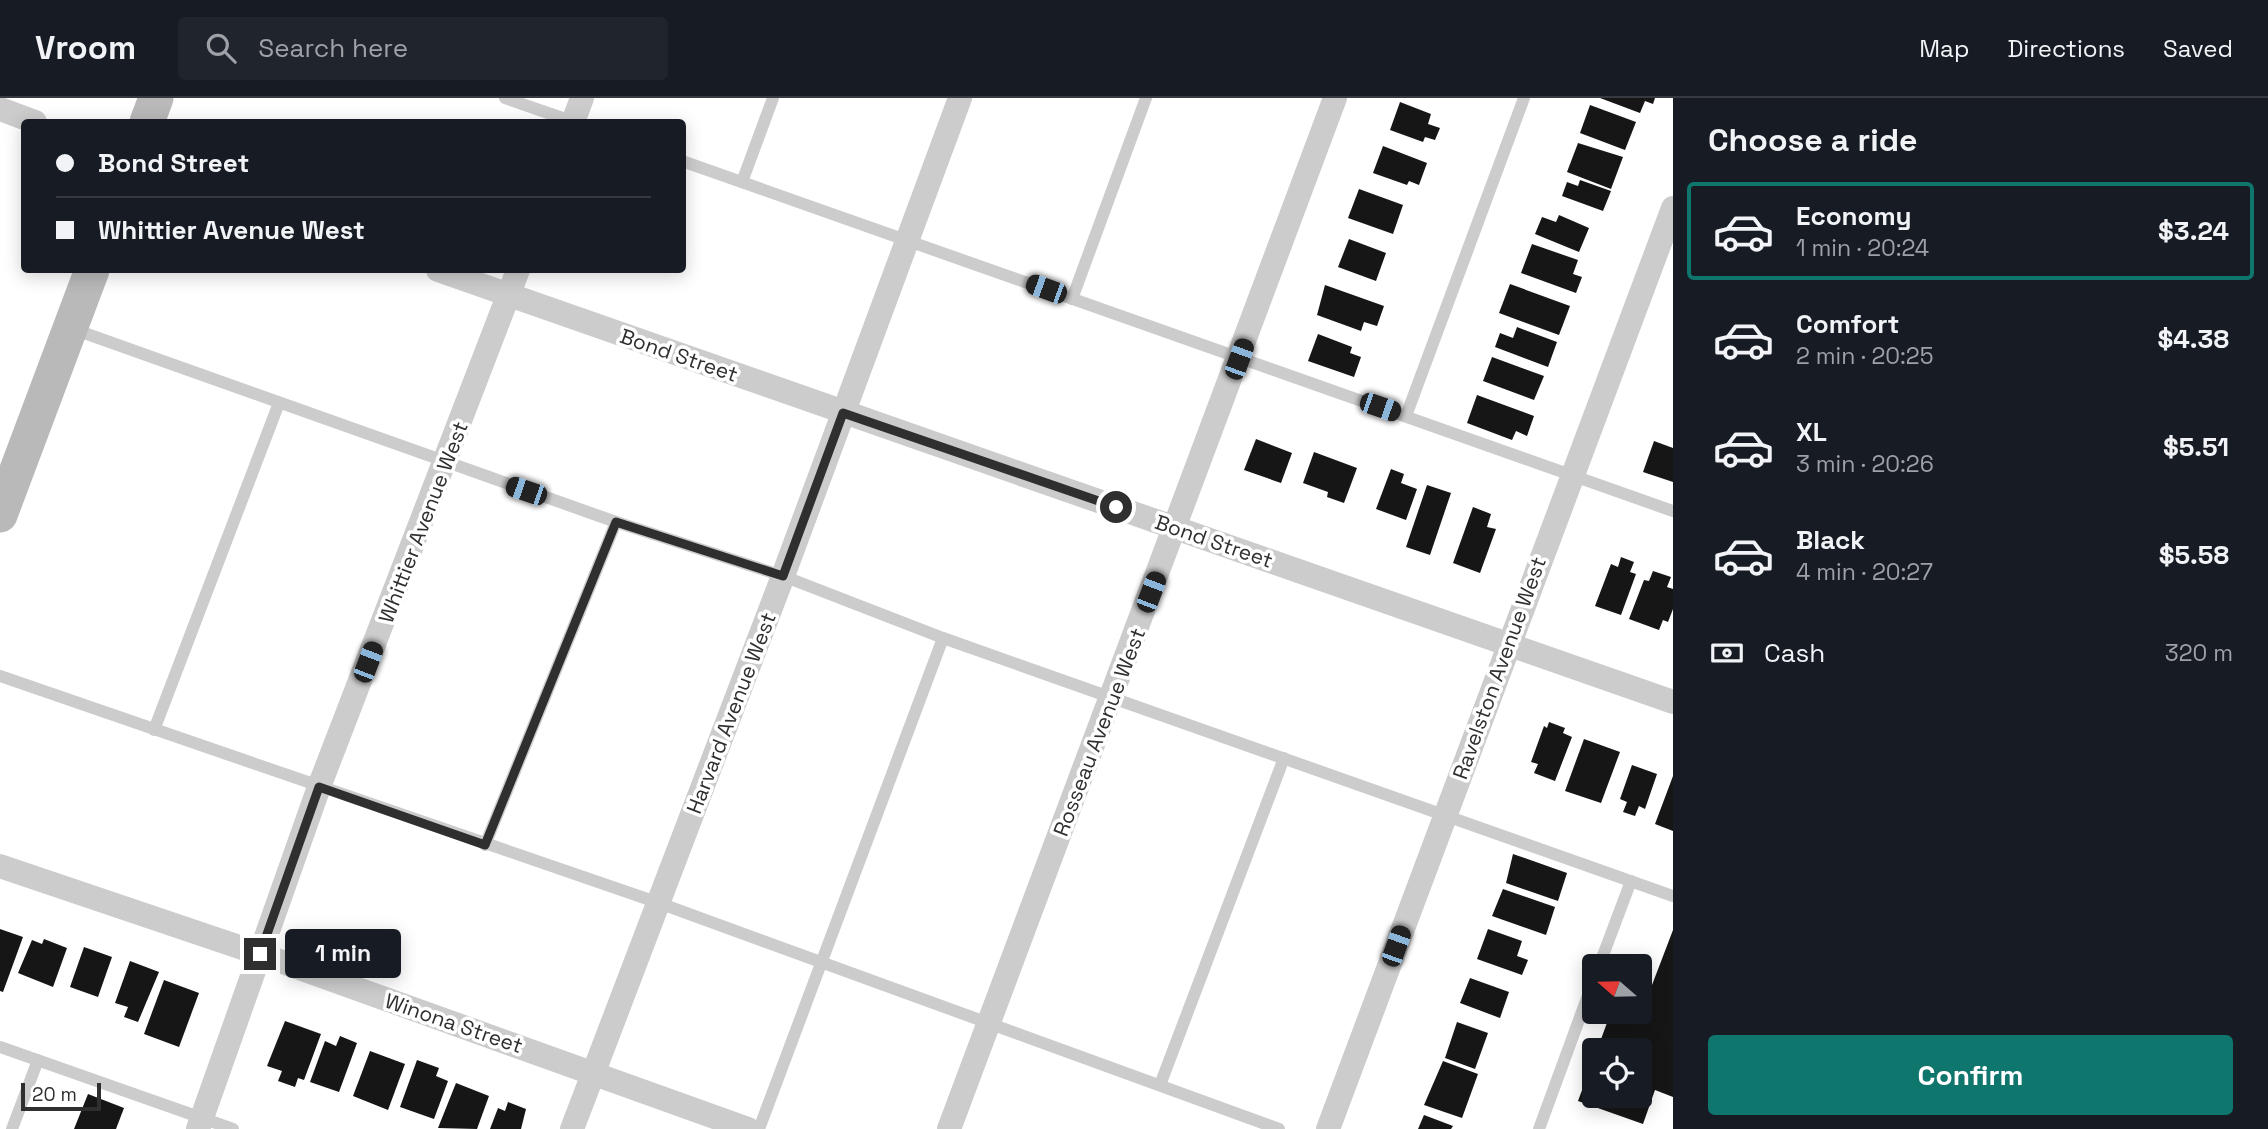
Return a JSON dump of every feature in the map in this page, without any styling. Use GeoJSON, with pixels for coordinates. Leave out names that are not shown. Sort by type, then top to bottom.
{"type":"FeatureCollection","features":[{"type":"Feature","properties":{"kind":"street"},"geometry":{"type":"LineString","coordinates":[[148,119],[156,98]]}},
{"type":"Feature","properties":{"kind":"street"},"geometry":{"type":"LineString","coordinates":[[575,119],[582,98]]}},
{"type":"Feature","properties":{"kind":"street","name":"Harvard Avenue West"},"geometry":{"type":"LineString","coordinates":[[572,1129],[783,576],[960,98]]}},
{"type":"Feature","properties":{"kind":"street","name":"Rosseau Avenue West"},"geometry":{"type":"LineString","coordinates":[[949,1129],[1335,98]]}},
{"type":"Feature","properties":{"kind":"street"},"geometry":{"type":"LineString","coordinates":[[0,109],[27,119]]}},
{"type":"Feature","properties":{"kind":"street","name":"Ravelston Avenue West"},"geometry":{"type":"LineString","coordinates":[[1328,1129],[1673,208]]}},
{"type":"Feature","properties":{"kind":"street"},"geometry":{"type":"LineString","coordinates":[[0,515],[91,273]]}},
{"type":"Feature","properties":{"kind":"street","name":"Bond Street"},"geometry":{"type":"LineString","coordinates":[[447,273],[1673,702]]}},
{"type":"Feature","properties":{"kind":"street","name":"Whittier Avenue West"},"geometry":{"type":"LineString","coordinates":[[200,1124],[319,787],[517,273]]}},
{"type":"Feature","properties":{"kind":"street","name":"Winona Street"},"geometry":{"type":"LineString","coordinates":[[0,866],[260,954],[748,1129]]}},
{"type":"Feature","properties":{"kind":"lane"},"geometry":{"type":"LineString","coordinates":[[505,98],[565,119]]}},
{"type":"Feature","properties":{"kind":"lane"},"geometry":{"type":"LineString","coordinates":[[742,182],[773,98]]}},
{"type":"Feature","properties":{"kind":"lane"},"geometry":{"type":"LineString","coordinates":[[1072,299],[1146,98]]}},
{"type":"Feature","properties":{"kind":"lane"},"geometry":{"type":"LineString","coordinates":[[1406,416],[1524,98]]}},
{"type":"Feature","properties":{"kind":"lane"},"geometry":{"type":"LineString","coordinates":[[686,162],[908,238],[1239,359],[1673,511]]}},
{"type":"Feature","properties":{"kind":"lane"},"geometry":{"type":"LineString","coordinates":[[70,328],[446,463],[783,576],[943,638],[1673,896]]}},
{"type":"Feature","properties":{"kind":"lane"},"geometry":{"type":"LineString","coordinates":[[154,730],[279,403]]}},
{"type":"Feature","properties":{"kind":"lane"},"geometry":{"type":"LineString","coordinates":[[485,845],[616,522]]}},
{"type":"Feature","properties":{"kind":"lane"},"geometry":{"type":"LineString","coordinates":[[759,1129],[943,638]]}},
{"type":"Feature","properties":{"kind":"lane"},"geometry":{"type":"LineString","coordinates":[[0,676],[659,903],[1279,1129]]}},
{"type":"Feature","properties":{"kind":"lane"},"geometry":{"type":"LineString","coordinates":[[1160,1086],[1284,758]]}},
{"type":"Feature","properties":{"kind":"lane"},"geometry":{"type":"LineString","coordinates":[[1603,954],[1630,881]]}},
{"type":"Feature","properties":{"kind":"lane"},"geometry":{"type":"LineString","coordinates":[[1539,1129],[1582,1012]]}},
{"type":"Feature","properties":{"kind":"lane"},"geometry":{"type":"LineString","coordinates":[[0,1047],[200,1124],[233,1129]]}},
{"type":"Feature","properties":{"kind":"lane"},"geometry":{"type":"LineString","coordinates":[[12,1129],[38,1060]]}},
{"type":"Feature","properties":{"kind":"building"},"geometry":{"type":"Polygon","coordinates":[[[1600,98],[1655,98],[1653,104],[1645,101],[1640,113],[1600,98]]]}},
{"type":"Feature","properties":{"kind":"building"},"geometry":{"type":"Polygon","coordinates":[[[1400,102],[1431,114],[1428,124],[1440,128],[1435,140],[1425,137],[1423,142],[1390,130],[1400,102]]]}},
{"type":"Feature","properties":{"kind":"building"},"geometry":{"type":"Polygon","coordinates":[[[1590,105],[1636,122],[1625,150],[1580,133],[1590,105]]]}},
{"type":"Feature","properties":{"kind":"building"},"geometry":{"type":"Polygon","coordinates":[[[1578,143],[1623,157],[1611,189],[1567,172],[1578,143]]]}},
{"type":"Feature","properties":{"kind":"building"},"geometry":{"type":"Polygon","coordinates":[[[1383,146],[1427,163],[1419,185],[1409,181],[1407,185],[1373,173],[1383,146]]]}},
{"type":"Feature","properties":{"kind":"building"},"geometry":{"type":"Polygon","coordinates":[[[1580,180],[1611,191],[1603,211],[1562,196],[1567,182],[1578,186],[1580,180]]]}},
{"type":"Feature","properties":{"kind":"building"},"geometry":{"type":"Polygon","coordinates":[[[1359,189],[1403,205],[1393,234],[1348,218],[1359,189]]]}},
{"type":"Feature","properties":{"kind":"building"},"geometry":{"type":"Polygon","coordinates":[[[1559,215],[1589,228],[1579,252],[1535,234],[1542,217],[1556,222],[1559,215]]]}},
{"type":"Feature","properties":{"kind":"building"},"geometry":{"type":"Polygon","coordinates":[[[1349,239],[1386,253],[1376,281],[1338,267],[1349,239]]]}},
{"type":"Feature","properties":{"kind":"building"},"geometry":{"type":"Polygon","coordinates":[[[1532,244],[1578,260],[1573,274],[1582,277],[1576,293],[1521,273],[1532,244]]]}},
{"type":"Feature","properties":{"kind":"building"},"geometry":{"type":"Polygon","coordinates":[[[1510,284],[1570,306],[1559,335],[1499,313],[1510,284]]]}},
{"type":"Feature","properties":{"kind":"building"},"geometry":{"type":"Polygon","coordinates":[[[1325,285],[1384,306],[1377,326],[1364,322],[1361,331],[1317,315],[1325,285]]]}},
{"type":"Feature","properties":{"kind":"building"},"geometry":{"type":"Polygon","coordinates":[[[1517,327],[1557,342],[1548,367],[1495,347],[1500,333],[1513,338],[1517,327]]]}},
{"type":"Feature","properties":{"kind":"building"},"geometry":{"type":"Polygon","coordinates":[[[1318,334],[1352,347],[1350,353],[1361,357],[1354,377],[1308,361],[1318,334]]]}},
{"type":"Feature","properties":{"kind":"building"},"geometry":{"type":"Polygon","coordinates":[[[1492,357],[1544,376],[1534,400],[1483,381],[1492,357]]]}},
{"type":"Feature","properties":{"kind":"building"},"geometry":{"type":"Polygon","coordinates":[[[1477,395],[1534,416],[1527,436],[1516,431],[1512,440],[1467,423],[1477,395]]]}},
{"type":"Feature","properties":{"kind":"building"},"geometry":{"type":"Polygon","coordinates":[[[1256,439],[1292,453],[1281,483],[1244,470],[1256,439]]]}},
{"type":"Feature","properties":{"kind":"building"},"geometry":{"type":"Polygon","coordinates":[[[1654,441],[1673,448],[1673,482],[1643,472],[1654,441]]]}},
{"type":"Feature","properties":{"kind":"building"},"geometry":{"type":"Polygon","coordinates":[[[1314,452],[1357,468],[1344,503],[1327,497],[1328,492],[1303,483],[1314,452]]]}},
{"type":"Feature","properties":{"kind":"building"},"geometry":{"type":"Polygon","coordinates":[[[1391,469],[1404,474],[1401,483],[1417,489],[1406,520],[1376,509],[1391,469]]]}},
{"type":"Feature","properties":{"kind":"building"},"geometry":{"type":"Polygon","coordinates":[[[1427,485],[1451,493],[1430,555],[1406,547],[1427,485]]]}},
{"type":"Feature","properties":{"kind":"building"},"geometry":{"type":"Polygon","coordinates":[[[1473,507],[1491,514],[1487,527],[1496,529],[1480,573],[1453,563],[1473,507]]]}},
{"type":"Feature","properties":{"kind":"building"},"geometry":{"type":"Polygon","coordinates":[[[1621,557],[1634,562],[1630,572],[1636,574],[1621,615],[1595,606],[1611,564],[1618,567],[1621,557]]]}},
{"type":"Feature","properties":{"kind":"building"},"geometry":{"type":"Polygon","coordinates":[[[1653,571],[1671,577],[1667,587],[1673,589],[1673,609],[1668,622],[1663,620],[1659,630],[1629,619],[1644,580],[1649,581],[1653,571]]]}},
{"type":"Feature","properties":{"kind":"building"},"geometry":{"type":"Polygon","coordinates":[[[1549,722],[1565,728],[1563,733],[1572,737],[1555,781],[1534,773],[1538,764],[1531,762],[1544,726],[1547,728],[1549,722]]]}},
{"type":"Feature","properties":{"kind":"building"},"geometry":{"type":"Polygon","coordinates":[[[1584,739],[1620,752],[1601,803],[1565,791],[1584,739]]]}},
{"type":"Feature","properties":{"kind":"building"},"geometry":{"type":"Polygon","coordinates":[[[1632,765],[1657,774],[1645,809],[1639,806],[1635,816],[1623,812],[1627,802],[1620,799],[1632,765]]]}},
{"type":"Feature","properties":{"kind":"building"},"geometry":{"type":"Polygon","coordinates":[[[1673,776],[1673,831],[1655,824],[1673,776]]]}},
{"type":"Feature","properties":{"kind":"building"},"geometry":{"type":"Polygon","coordinates":[[[1513,854],[1567,873],[1558,901],[1506,883],[1513,854]]]}},
{"type":"Feature","properties":{"kind":"building"},"geometry":{"type":"Polygon","coordinates":[[[1503,889],[1555,907],[1546,935],[1492,916],[1503,889]]]}},
{"type":"Feature","properties":{"kind":"building"},"geometry":{"type":"Polygon","coordinates":[[[0,929],[23,937],[3,992],[0,991],[0,929]]]}},
{"type":"Feature","properties":{"kind":"building"},"geometry":{"type":"Polygon","coordinates":[[[1488,929],[1522,941],[1517,956],[1528,960],[1522,975],[1477,959],[1488,929]]]}},
{"type":"Feature","properties":{"kind":"building"},"geometry":{"type":"Polygon","coordinates":[[[1673,930],[1673,1097],[1655,1090],[1652,1098],[1652,1038],[1601,1038],[1607,1024],[1652,1024],[1652,985],[1673,930]]]}},
{"type":"Feature","properties":{"kind":"building"},"geometry":{"type":"Polygon","coordinates":[[[44,939],[67,948],[53,987],[18,973],[32,940],[42,944],[44,939]]]}},
{"type":"Feature","properties":{"kind":"building"},"geometry":{"type":"Polygon","coordinates":[[[84,947],[112,957],[98,997],[70,987],[84,947]]]}},
{"type":"Feature","properties":{"kind":"building"},"geometry":{"type":"Polygon","coordinates":[[[130,961],[159,972],[138,1022],[124,1017],[128,1007],[115,1003],[130,961]]]}},
{"type":"Feature","properties":{"kind":"building"},"geometry":{"type":"Polygon","coordinates":[[[1470,978],[1509,992],[1500,1018],[1460,1003],[1470,978]]]}},
{"type":"Feature","properties":{"kind":"building"},"geometry":{"type":"Polygon","coordinates":[[[164,980],[199,993],[179,1047],[144,1034],[164,980]]]}},
{"type":"Feature","properties":{"kind":"building"},"geometry":{"type":"Polygon","coordinates":[[[285,1021],[321,1034],[304,1080],[298,1078],[295,1087],[278,1081],[282,1071],[267,1066],[285,1021]]]}},
{"type":"Feature","properties":{"kind":"building"},"geometry":{"type":"Polygon","coordinates":[[[1457,1022],[1488,1033],[1475,1069],[1445,1058],[1457,1022]]]}},
{"type":"Feature","properties":{"kind":"building"},"geometry":{"type":"Polygon","coordinates":[[[340,1036],[357,1043],[339,1092],[310,1082],[325,1041],[336,1046],[340,1036]]]}},
{"type":"Feature","properties":{"kind":"building"},"geometry":{"type":"Polygon","coordinates":[[[370,1051],[405,1064],[388,1110],[353,1096],[370,1051]]]}},
{"type":"Feature","properties":{"kind":"building"},"geometry":{"type":"Polygon","coordinates":[[[417,1060],[439,1068],[436,1076],[448,1081],[434,1119],[400,1107],[417,1060]]]}},
{"type":"Feature","properties":{"kind":"building"},"geometry":{"type":"Polygon","coordinates":[[[1443,1061],[1478,1074],[1462,1118],[1424,1105],[1443,1061]]]}},
{"type":"Feature","properties":{"kind":"building"},"geometry":{"type":"Polygon","coordinates":[[[456,1083],[489,1096],[477,1129],[438,1128],[456,1083]]]}},
{"type":"Feature","properties":{"kind":"building"},"geometry":{"type":"Polygon","coordinates":[[[88,1094],[124,1108],[116,1129],[74,1129],[88,1094]]]}},
{"type":"Feature","properties":{"kind":"building"},"geometry":{"type":"Polygon","coordinates":[[[508,1102],[526,1109],[521,1129],[490,1129],[498,1108],[505,1111],[508,1102]]]}},
{"type":"Feature","properties":{"kind":"building"},"geometry":{"type":"Polygon","coordinates":[[[1598,1108],[1649,1108],[1643,1124],[1598,1108]]]}},
{"type":"Feature","properties":{"kind":"building"},"geometry":{"type":"Polygon","coordinates":[[[1424,1115],[1453,1126],[1451,1129],[1418,1129],[1424,1115]]]}},
{"type":"Feature","properties":{"kind":"route"},"geometry":{"type":"LineString","coordinates":[[260,954],[319,787],[485,845],[616,522],[783,576],[843,413],[1116,507]]}}]}
